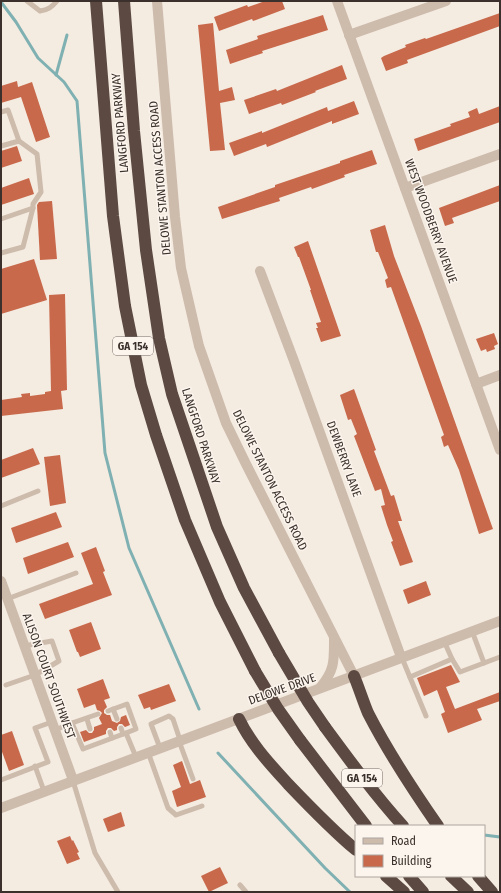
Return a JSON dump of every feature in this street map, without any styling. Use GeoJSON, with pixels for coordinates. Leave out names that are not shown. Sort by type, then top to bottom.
{"type":"FeatureCollection","features":[{"type":"Feature","properties":{"kind":"highway","name":"LANGFORD PARKWAY"},"geometry":{"type":"LineString","coordinates":[[96,1],[113,216],[125,306],[141,385],[156,435],[185,520],[220,602],[256,671],[278,709],[365,825]]}},
{"type":"Feature","properties":{"kind":"highway","name":"LANGFORD PARKWAY"},"geometry":{"type":"LineString","coordinates":[[124,1],[134,131],[146,250],[159,338],[172,394],[217,527],[244,588],[279,653],[325,727],[359,774],[402,825]]}},
{"type":"Feature","properties":{"kind":"highway"},"geometry":{"type":"LineString","coordinates":[[354,676],[368,712],[385,743],[418,797],[437,825]]}},
{"type":"Feature","properties":{"kind":"highway"},"geometry":{"type":"LineString","coordinates":[[239,719],[246,734],[266,760],[307,804],[355,849]]}},
{"type":"Feature","properties":{"kind":"highway"},"geometry":{"type":"LineString","coordinates":[[387,877],[404,892]]}},
{"type":"Feature","properties":{"kind":"highway"},"geometry":{"type":"LineString","coordinates":[[410,877],[423,892]]}},
{"type":"Feature","properties":{"kind":"highway"},"geometry":{"type":"LineString","coordinates":[[452,877],[468,892]]}},
{"type":"Feature","properties":{"kind":"highway"},"geometry":{"type":"LineString","coordinates":[[479,877],[492,892]]}},
{"type":"Feature","properties":{"kind":"street","name":"DELOWE STANTON ACCESS ROAD"},"geometry":{"type":"LineString","coordinates":[[157,1],[175,217],[182,268],[199,346],[230,430],[354,676]]}},
{"type":"Feature","properties":{"kind":"street","name":"WEST WOODBERRY AVENUE"},"geometry":{"type":"LineString","coordinates":[[337,1],[500,450]]}},
{"type":"Feature","properties":{"kind":"street"},"geometry":{"type":"LineString","coordinates":[[350,35],[446,1]]}},
{"type":"Feature","properties":{"kind":"street"},"geometry":{"type":"LineString","coordinates":[[405,188],[500,154]]}},
{"type":"Feature","properties":{"kind":"street","name":"DEWBERRY LANE"},"geometry":{"type":"LineString","coordinates":[[260,271],[401,657]]}},
{"type":"Feature","properties":{"kind":"street"},"geometry":{"type":"LineString","coordinates":[[476,384],[500,375]]}},
{"type":"Feature","properties":{"kind":"street","name":"ALISON COURT SOUTHWEST"},"geometry":{"type":"LineString","coordinates":[[1,581],[72,780]]}},
{"type":"Feature","properties":{"kind":"street","name":"DELOWE DRIVE"},"geometry":{"type":"LineString","coordinates":[[2,806],[500,621]]}},
{"type":"Feature","properties":{"kind":"street"},"geometry":{"type":"LineString","coordinates":[[320,688],[332,672],[334,637]]}},
{"type":"Feature","properties":{"kind":"lane"},"geometry":{"type":"LineString","coordinates":[[27,1],[40,11],[51,8],[57,1]]}},
{"type":"Feature","properties":{"kind":"lane"},"geometry":{"type":"LineString","coordinates":[[1,112],[8,110],[19,141],[36,154],[41,192],[33,204],[23,247],[1,253]]}},
{"type":"Feature","properties":{"kind":"lane"},"geometry":{"type":"LineString","coordinates":[[1,146],[19,141]]}},
{"type":"Feature","properties":{"kind":"lane"},"geometry":{"type":"LineString","coordinates":[[1,219],[33,208]]}},
{"type":"Feature","properties":{"kind":"lane"},"geometry":{"type":"LineString","coordinates":[[1,506],[38,491]]}},
{"type":"Feature","properties":{"kind":"lane"},"geometry":{"type":"LineString","coordinates":[[7,599],[76,573]]}},
{"type":"Feature","properties":{"kind":"lane"},"geometry":{"type":"LineString","coordinates":[[472,631],[484,663]]}},
{"type":"Feature","properties":{"kind":"lane"},"geometry":{"type":"LineString","coordinates":[[6,685],[35,675],[59,661],[52,641],[24,646]]}},
{"type":"Feature","properties":{"kind":"lane"},"geometry":{"type":"LineString","coordinates":[[444,641],[460,672],[500,658]]}},
{"type":"Feature","properties":{"kind":"lane"},"geometry":{"type":"LineString","coordinates":[[401,657],[426,716]]}},
{"type":"Feature","properties":{"kind":"lane"},"geometry":{"type":"LineString","coordinates":[[410,677],[452,659]]}},
{"type":"Feature","properties":{"kind":"lane"},"geometry":{"type":"LineString","coordinates":[[72,723],[83,748],[95,741],[112,738],[136,729],[127,704],[111,710],[117,719]]}},
{"type":"Feature","properties":{"kind":"lane"},"geometry":{"type":"LineString","coordinates":[[1,780],[48,762],[36,728],[72,723],[98,714]]}},
{"type":"Feature","properties":{"kind":"lane"},"geometry":{"type":"LineString","coordinates":[[160,748],[151,724],[169,716],[173,719],[193,779]]}},
{"type":"Feature","properties":{"kind":"lane"},"geometry":{"type":"LineString","coordinates":[[86,718],[90,729]]}},
{"type":"Feature","properties":{"kind":"lane"},"geometry":{"type":"LineString","coordinates":[[121,728],[136,757]]}},
{"type":"Feature","properties":{"kind":"lane"},"geometry":{"type":"LineString","coordinates":[[110,732],[112,738]]}},
{"type":"Feature","properties":{"kind":"lane"},"geometry":{"type":"LineString","coordinates":[[148,752],[168,808],[176,816],[202,806]]}},
{"type":"Feature","properties":{"kind":"lane"},"geometry":{"type":"LineString","coordinates":[[36,766],[44,791]]}},
{"type":"Feature","properties":{"kind":"lane"},"geometry":{"type":"LineString","coordinates":[[72,780],[95,853],[118,892]]}},
{"type":"Feature","properties":{"kind":"lane"},"geometry":{"type":"LineString","coordinates":[[240,885],[246,892]]}},
{"type":"Feature","properties":{"kind":"building"},"geometry":{"type":"Polygon","coordinates":[[[265,1],[282,1],[285,9],[253,21],[252,19],[219,31],[214,17],[247,5],[248,7],[265,1]]]}},
{"type":"Feature","properties":{"kind":"building"},"geometry":{"type":"Polygon","coordinates":[[[500,13],[500,26],[407,60],[408,63],[386,71],[381,58],[406,47],[405,45],[500,13]]]}},
{"type":"Feature","properties":{"kind":"building"},"geometry":{"type":"Polygon","coordinates":[[[323,15],[328,30],[262,51],[263,53],[230,64],[226,50],[258,39],[257,36],[323,15]]]}},
{"type":"Feature","properties":{"kind":"building"},"geometry":{"type":"Polygon","coordinates":[[[213,23],[219,91],[232,87],[235,100],[220,103],[225,150],[210,151],[198,25],[213,23]]]}},
{"type":"Feature","properties":{"kind":"building"},"geometry":{"type":"Polygon","coordinates":[[[342,65],[347,79],[282,105],[281,103],[249,114],[244,100],[276,89],[277,91],[342,65]]]}},
{"type":"Feature","properties":{"kind":"building"},"geometry":{"type":"Polygon","coordinates":[[[17,81],[18,87],[32,82],[50,137],[36,142],[21,97],[1,103],[1,86],[17,81]]]}},
{"type":"Feature","properties":{"kind":"building"},"geometry":{"type":"Polygon","coordinates":[[[354,101],[359,114],[332,124],[332,121],[267,147],[266,144],[234,156],[229,143],[262,131],[262,133],[327,107],[328,111],[354,101]]]}},
{"type":"Feature","properties":{"kind":"building"},"geometry":{"type":"Polygon","coordinates":[[[500,106],[500,122],[418,151],[414,139],[451,126],[450,124],[470,117],[468,112],[477,108],[479,114],[500,106]]]}},
{"type":"Feature","properties":{"kind":"building"},"geometry":{"type":"Polygon","coordinates":[[[17,146],[22,161],[1,168],[1,151],[17,146]]]}},
{"type":"Feature","properties":{"kind":"building"},"geometry":{"type":"Polygon","coordinates":[[[372,150],[377,164],[344,175],[345,177],[312,189],[311,187],[279,198],[280,201],[222,219],[218,207],[372,150]]]}},
{"type":"Feature","properties":{"kind":"building"},"geometry":{"type":"Polygon","coordinates":[[[29,178],[34,194],[1,205],[1,188],[29,178]]]}},
{"type":"Feature","properties":{"kind":"building"},"geometry":{"type":"Polygon","coordinates":[[[500,185],[500,201],[452,218],[454,223],[445,226],[439,208],[500,185]]]}},
{"type":"Feature","properties":{"kind":"building"},"geometry":{"type":"Polygon","coordinates":[[[52,201],[57,259],[40,260],[37,205],[39,202],[52,201]]]}},
{"type":"Feature","properties":{"kind":"building"},"geometry":{"type":"Polygon","coordinates":[[[385,225],[394,256],[421,326],[493,529],[479,534],[459,470],[448,445],[444,447],[441,437],[444,435],[391,287],[387,288],[385,280],[388,278],[378,252],[376,252],[370,230],[385,225]]]}},
{"type":"Feature","properties":{"kind":"building"},"geometry":{"type":"Polygon","coordinates":[[[308,241],[341,336],[321,342],[316,328],[318,328],[316,323],[321,322],[311,290],[294,247],[308,241]]]}},
{"type":"Feature","properties":{"kind":"building"},"geometry":{"type":"Polygon","coordinates":[[[34,259],[47,300],[1,314],[1,269],[34,259]]]}},
{"type":"Feature","properties":{"kind":"building"},"geometry":{"type":"Polygon","coordinates":[[[65,294],[67,390],[61,391],[63,409],[1,416],[1,400],[22,397],[21,394],[30,393],[30,396],[45,394],[45,392],[51,391],[49,295],[65,294]]]}},
{"type":"Feature","properties":{"kind":"building"},"geometry":{"type":"Polygon","coordinates":[[[494,333],[498,344],[494,346],[495,349],[487,352],[486,349],[481,351],[476,339],[494,333]]]}},
{"type":"Feature","properties":{"kind":"building"},"geometry":{"type":"Polygon","coordinates":[[[354,389],[376,450],[374,451],[391,496],[394,495],[402,521],[398,521],[413,562],[400,566],[391,542],[393,541],[381,506],[385,505],[381,489],[375,491],[354,436],[357,434],[351,419],[348,420],[340,395],[354,389]]]}},
{"type":"Feature","properties":{"kind":"building"},"geometry":{"type":"Polygon","coordinates":[[[33,448],[40,464],[1,478],[1,460],[33,448]]]}},
{"type":"Feature","properties":{"kind":"building"},"geometry":{"type":"Polygon","coordinates":[[[60,455],[66,503],[50,506],[44,457],[60,455]]]}},
{"type":"Feature","properties":{"kind":"building"},"geometry":{"type":"Polygon","coordinates":[[[56,512],[62,527],[16,543],[11,528],[56,512]]]}},
{"type":"Feature","properties":{"kind":"building"},"geometry":{"type":"Polygon","coordinates":[[[68,542],[74,557],[28,574],[23,558],[68,542]]]}},
{"type":"Feature","properties":{"kind":"building"},"geometry":{"type":"Polygon","coordinates":[[[96,547],[105,571],[103,572],[112,595],[45,619],[39,604],[93,584],[81,553],[96,547]]]}},
{"type":"Feature","properties":{"kind":"building"},"geometry":{"type":"Polygon","coordinates":[[[426,581],[431,595],[408,604],[403,590],[426,581]]]}},
{"type":"Feature","properties":{"kind":"building"},"geometry":{"type":"Polygon","coordinates":[[[91,622],[101,649],[80,657],[69,630],[91,622]]]}},
{"type":"Feature","properties":{"kind":"building"},"geometry":{"type":"Polygon","coordinates":[[[451,665],[460,682],[446,687],[455,709],[500,692],[500,701],[477,709],[482,720],[448,733],[441,714],[445,712],[437,690],[424,696],[417,678],[451,665]]]}},
{"type":"Feature","properties":{"kind":"building"},"geometry":{"type":"Polygon","coordinates":[[[103,679],[110,698],[104,700],[107,707],[104,710],[104,713],[110,715],[112,721],[117,723],[120,721],[121,717],[126,715],[130,725],[125,727],[122,724],[119,724],[117,730],[114,731],[111,728],[108,728],[106,734],[84,742],[80,732],[86,730],[89,733],[92,733],[94,727],[102,724],[99,718],[102,713],[97,710],[95,704],[84,708],[77,689],[103,679]]]}},
{"type":"Feature","properties":{"kind":"building"},"geometry":{"type":"Polygon","coordinates":[[[169,684],[176,701],[151,710],[150,707],[144,709],[138,695],[169,684]]]}},
{"type":"Feature","properties":{"kind":"building"},"geometry":{"type":"Polygon","coordinates":[[[12,731],[24,765],[9,771],[1,749],[1,735],[12,731]]]}},
{"type":"Feature","properties":{"kind":"building"},"geometry":{"type":"Polygon","coordinates":[[[182,761],[190,784],[200,780],[206,797],[177,807],[172,791],[181,787],[173,765],[182,761]]]}},
{"type":"Feature","properties":{"kind":"building"},"geometry":{"type":"Polygon","coordinates":[[[121,812],[125,826],[108,832],[103,819],[121,812]]]}},
{"type":"Feature","properties":{"kind":"building"},"geometry":{"type":"Polygon","coordinates":[[[70,836],[79,852],[77,853],[80,859],[67,864],[57,841],[70,836]]]}},
{"type":"Feature","properties":{"kind":"building"},"geometry":{"type":"Polygon","coordinates":[[[220,867],[228,883],[209,892],[201,876],[220,867]]]}},
{"type":"Feature","properties":{"kind":"waterway"},"geometry":{"type":"LineString","coordinates":[[1,2],[16,22],[38,58],[64,82],[77,101],[105,453],[129,548],[199,709]]}},
{"type":"Feature","properties":{"kind":"waterway"},"geometry":{"type":"LineString","coordinates":[[56,75],[67,35]]}},
{"type":"Feature","properties":{"kind":"waterway"},"geometry":{"type":"LineString","coordinates":[[218,753],[325,868],[350,892]]}},
{"type":"Feature","properties":{"kind":"waterway"},"geometry":{"type":"LineString","coordinates":[[485,835],[500,837]]}}]}
